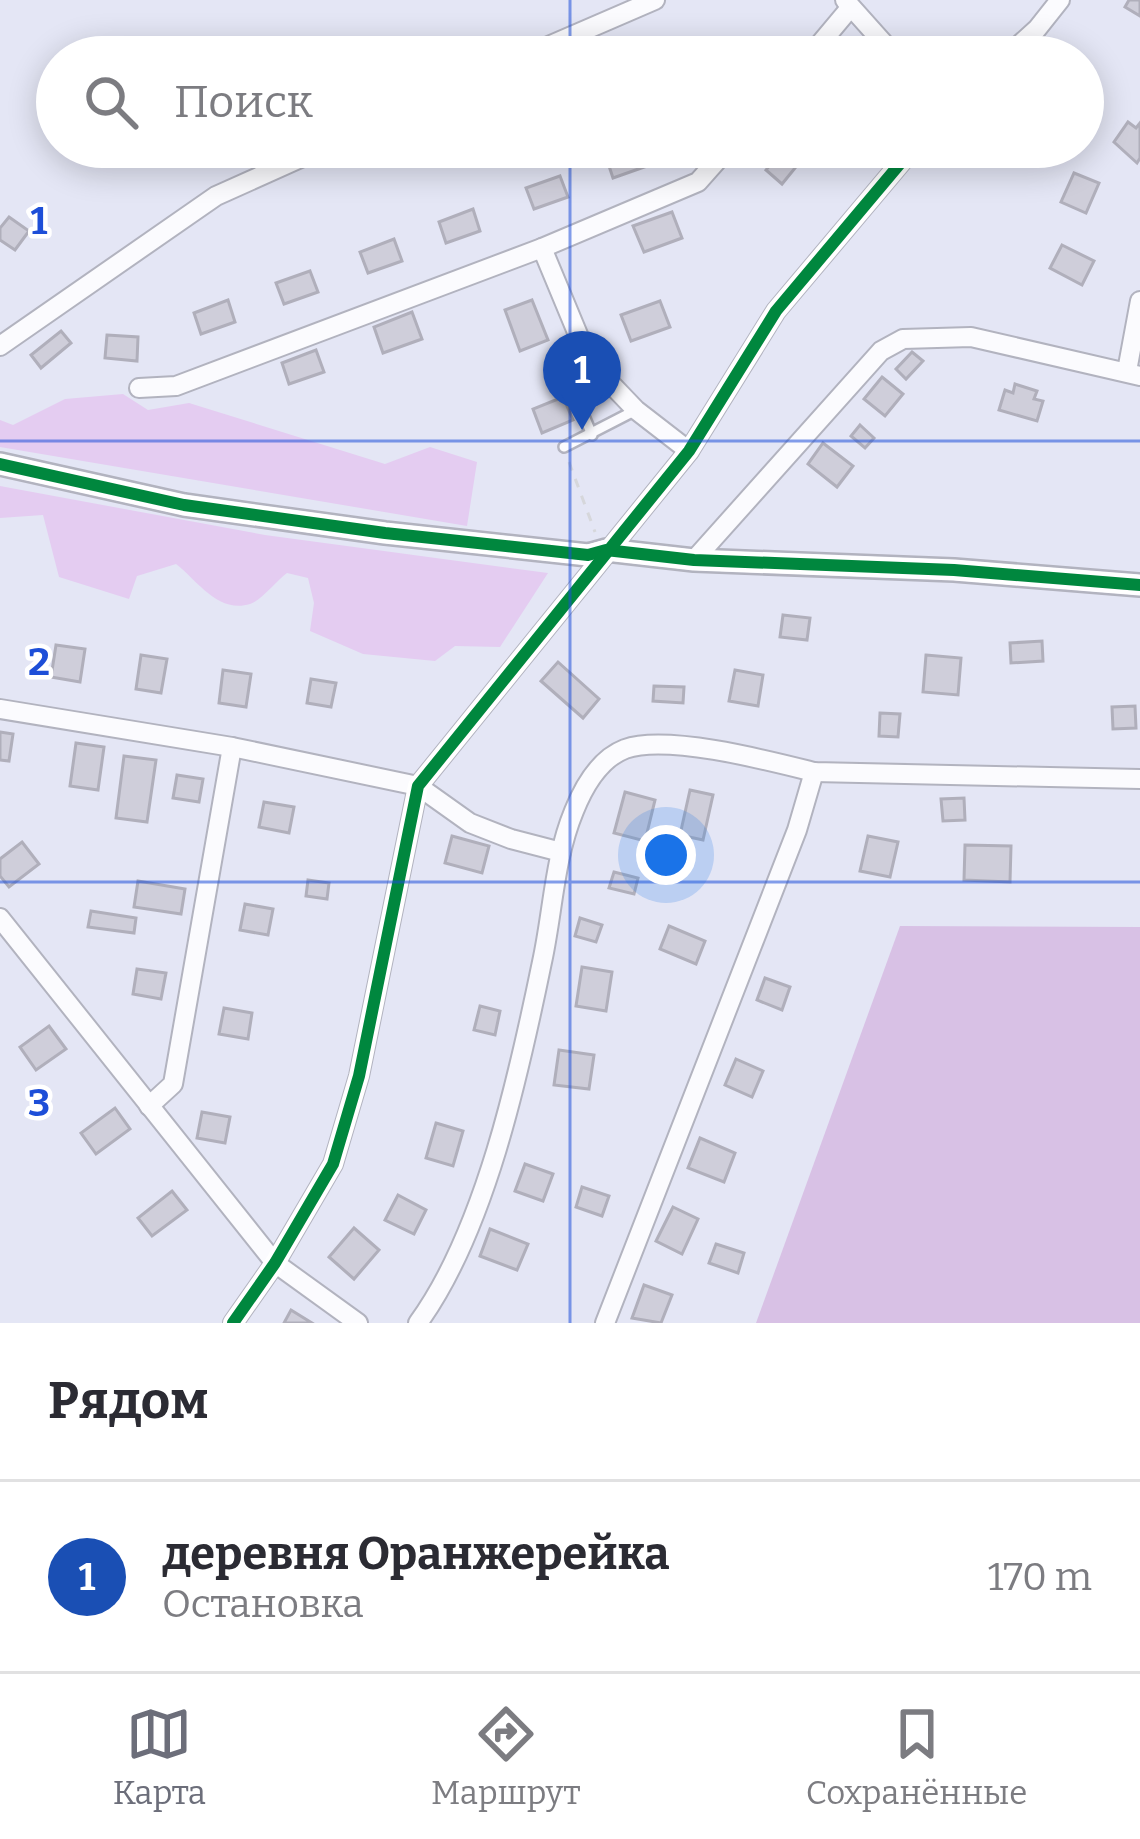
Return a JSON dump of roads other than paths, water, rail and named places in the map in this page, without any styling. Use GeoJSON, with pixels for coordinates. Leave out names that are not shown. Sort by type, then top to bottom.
{"type":"FeatureCollection","features":[{"type":"Feature","properties":{"kind":"street"},"geometry":{"type":"LineString","coordinates":[[572,36],[655,0]]}},
{"type":"Feature","properties":{"kind":"street"},"geometry":{"type":"LineString","coordinates":[[1029,36],[1060,0]]}},
{"type":"Feature","properties":{"kind":"street"},"geometry":{"type":"LineString","coordinates":[[824,36],[848,4],[877,36]]}},
{"type":"Feature","properties":{"kind":"street"},"geometry":{"type":"LineString","coordinates":[[0,346],[216,196],[278,168]]}},
{"type":"Feature","properties":{"kind":"street"},"geometry":{"type":"LineString","coordinates":[[139,388],[176,386],[542,248],[698,182],[710,168]]}},
{"type":"Feature","properties":{"kind":"street"},"geometry":{"type":"LineString","coordinates":[[233,1323],[275,1263],[333,1164],[359,1076],[418,786],[689,451],[776,311],[896,168]]}},
{"type":"Feature","properties":{"kind":"street"},"geometry":{"type":"LineString","coordinates":[[542,248],[589,361],[636,410],[689,451]]}},
{"type":"Feature","properties":{"kind":"street"},"geometry":{"type":"LineString","coordinates":[[694,560],[881,351],[903,339],[971,337],[1134,374],[1140,301]]}},
{"type":"Feature","properties":{"kind":"street"},"geometry":{"type":"LineString","coordinates":[[0,464],[184,505],[588,555],[606,550],[694,560],[954,570],[1140,585]]}},
{"type":"Feature","properties":{"kind":"street"},"geometry":{"type":"LineString","coordinates":[[0,709],[232,747],[418,786],[470,823],[561,852]]}},
{"type":"Feature","properties":{"kind":"street"},"geometry":{"type":"LineString","coordinates":[[418,1323],[436,1298],[470,1229],[542,962],[561,852],[574,809],[597,768],[626,749],[667,745],[814,772],[1140,779]]}},
{"type":"Feature","properties":{"kind":"street"},"geometry":{"type":"LineString","coordinates":[[149,1106],[173,1084],[232,747]]}},
{"type":"Feature","properties":{"kind":"street"},"geometry":{"type":"LineString","coordinates":[[604,1323],[797,830],[814,772]]}},
{"type":"Feature","properties":{"kind":"street"},"geometry":{"type":"LineString","coordinates":[[0,918],[275,1263],[358,1323]]}},
{"type":"Feature","properties":{"kind":"lane"},"geometry":{"type":"LineString","coordinates":[[576,397],[592,435]]}},
{"type":"Feature","properties":{"kind":"lane"},"geometry":{"type":"LineString","coordinates":[[563,447],[636,410]]}},
{"type":"Feature","properties":{"kind":"place","name":"деревня Оранжерейка"},"geometry":{"type":"Point","coordinates":[582,430]}}]}
